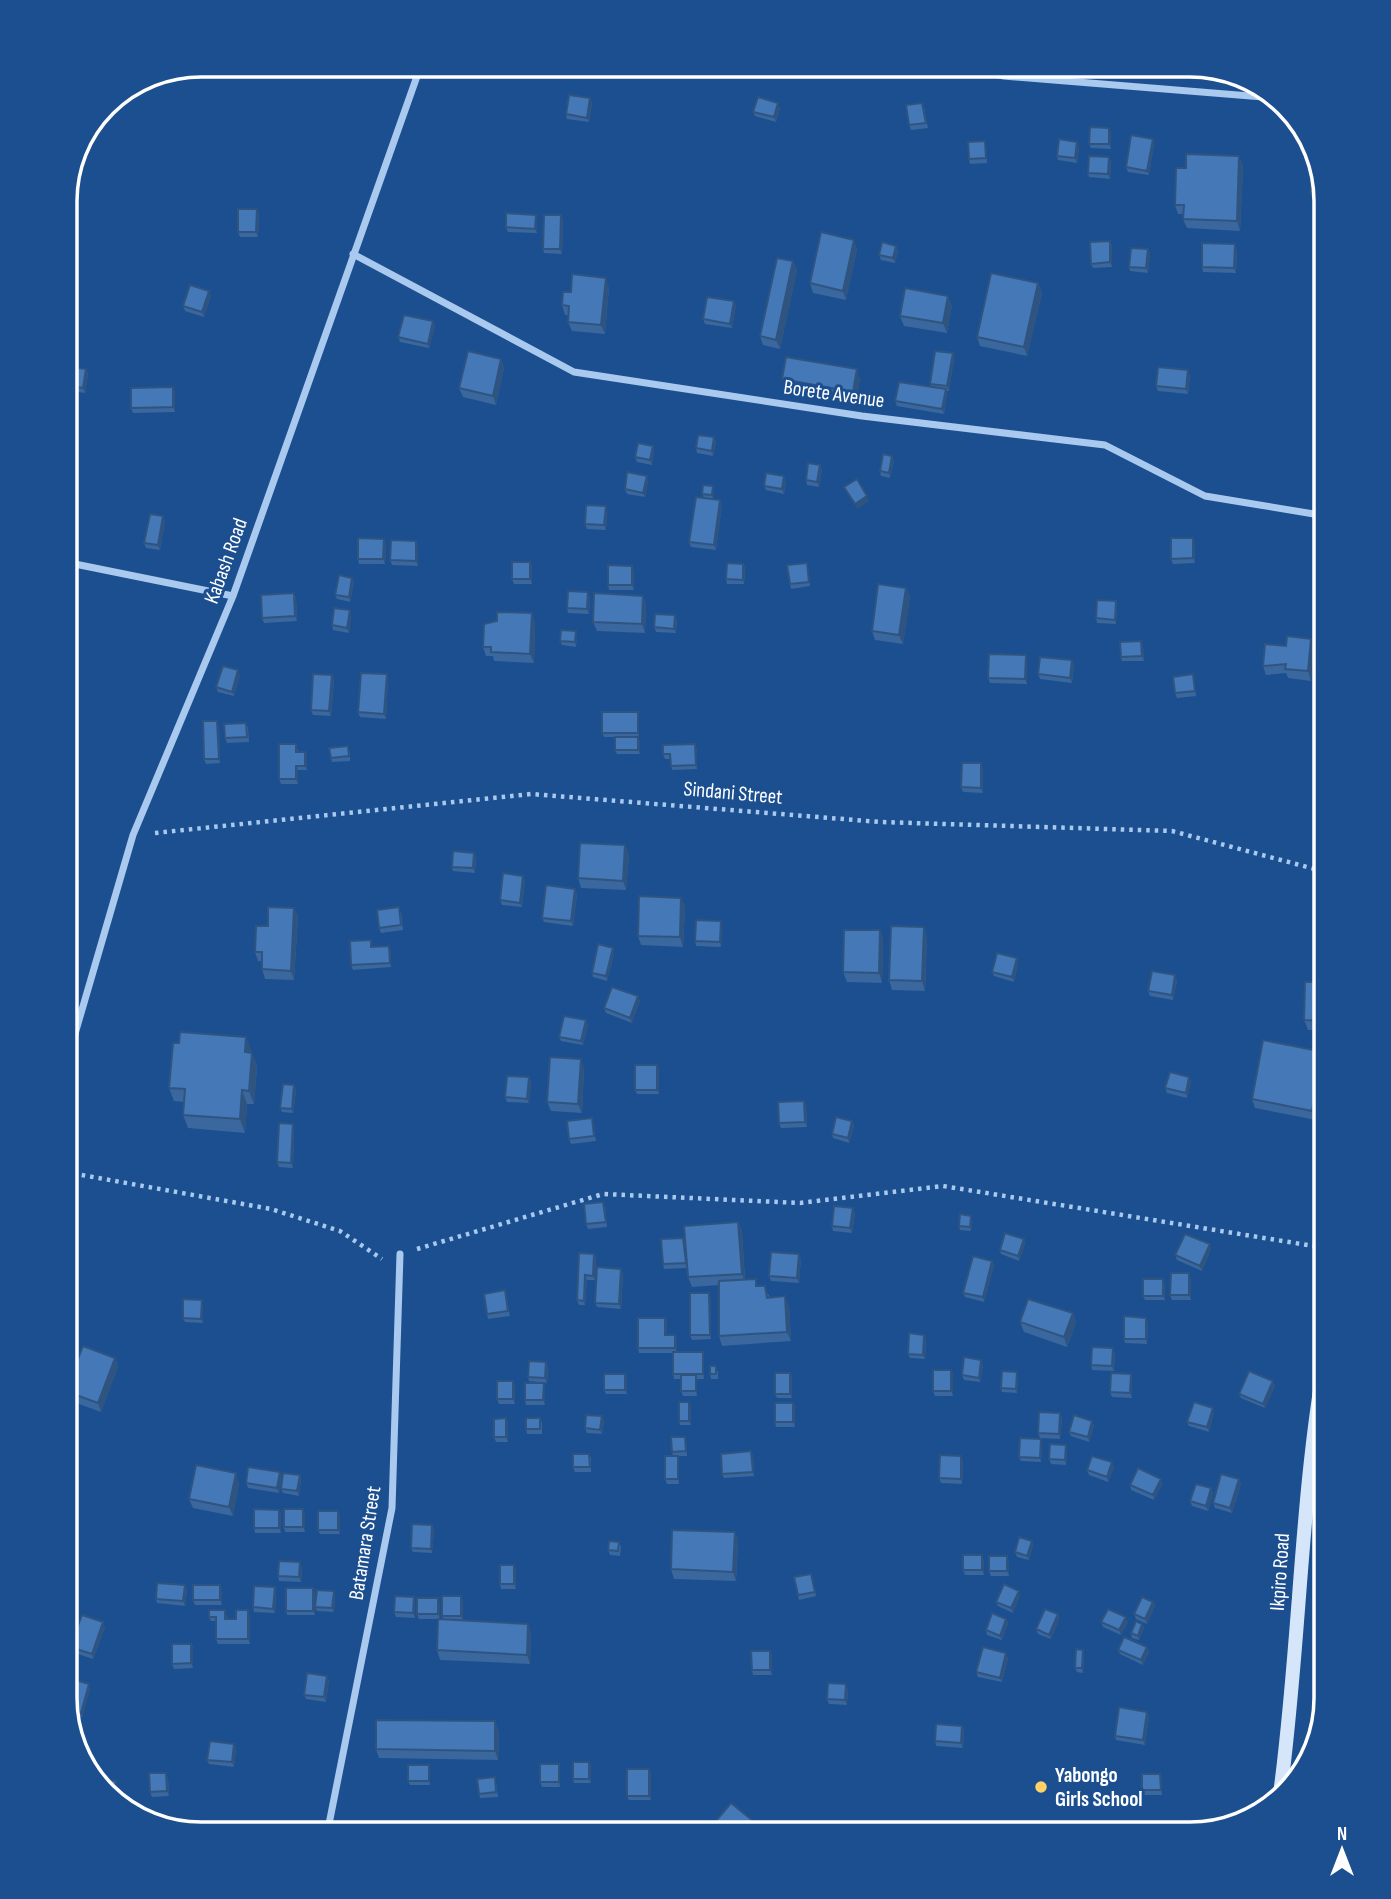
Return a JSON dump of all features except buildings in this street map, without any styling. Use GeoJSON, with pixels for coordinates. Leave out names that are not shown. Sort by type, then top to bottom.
{"type":"FeatureCollection","features":[{"type":"Feature","properties":{"kind":"street","name":"Kabash Road"},"geometry":{"type":"LineString","coordinates":[[77,1027],[133,835],[233,596],[417,77]]}},
{"type":"Feature","properties":{"kind":"street"},"geometry":{"type":"LineString","coordinates":[[1016,77],[1256,97]]}},
{"type":"Feature","properties":{"kind":"street","name":"Borete Avenue"},"geometry":{"type":"LineString","coordinates":[[352,254],[574,372],[862,416],[1105,445],[1205,496],[1314,514]]}},
{"type":"Feature","properties":{"kind":"street"},"geometry":{"type":"LineString","coordinates":[[77,564],[233,596]]}},
{"type":"Feature","properties":{"kind":"street","name":"Batamara Street"},"geometry":{"type":"LineString","coordinates":[[329,1822],[393,1508],[400,1254]]}},
{"type":"Feature","properties":{"kind":"street","name":"Ikpiro Road"},"geometry":{"type":"LineString","coordinates":[[1282,1782],[1289,1729],[1314,1423]]}},
{"type":"Feature","properties":{"kind":"path","name":"Sindani Street"},"geometry":{"type":"LineString","coordinates":[[133,835],[531,794],[880,822],[1172,831],[1314,869]]}},
{"type":"Feature","properties":{"kind":"path"},"geometry":{"type":"LineString","coordinates":[[77,1174],[271,1209],[340,1231],[380,1259],[603,1194],[800,1203],[943,1186],[1314,1246]]}},
{"type":"Feature","properties":{"kind":"place","name":"Yabongo Girls School"},"geometry":{"type":"Point","coordinates":[1041,1787]}}]}
